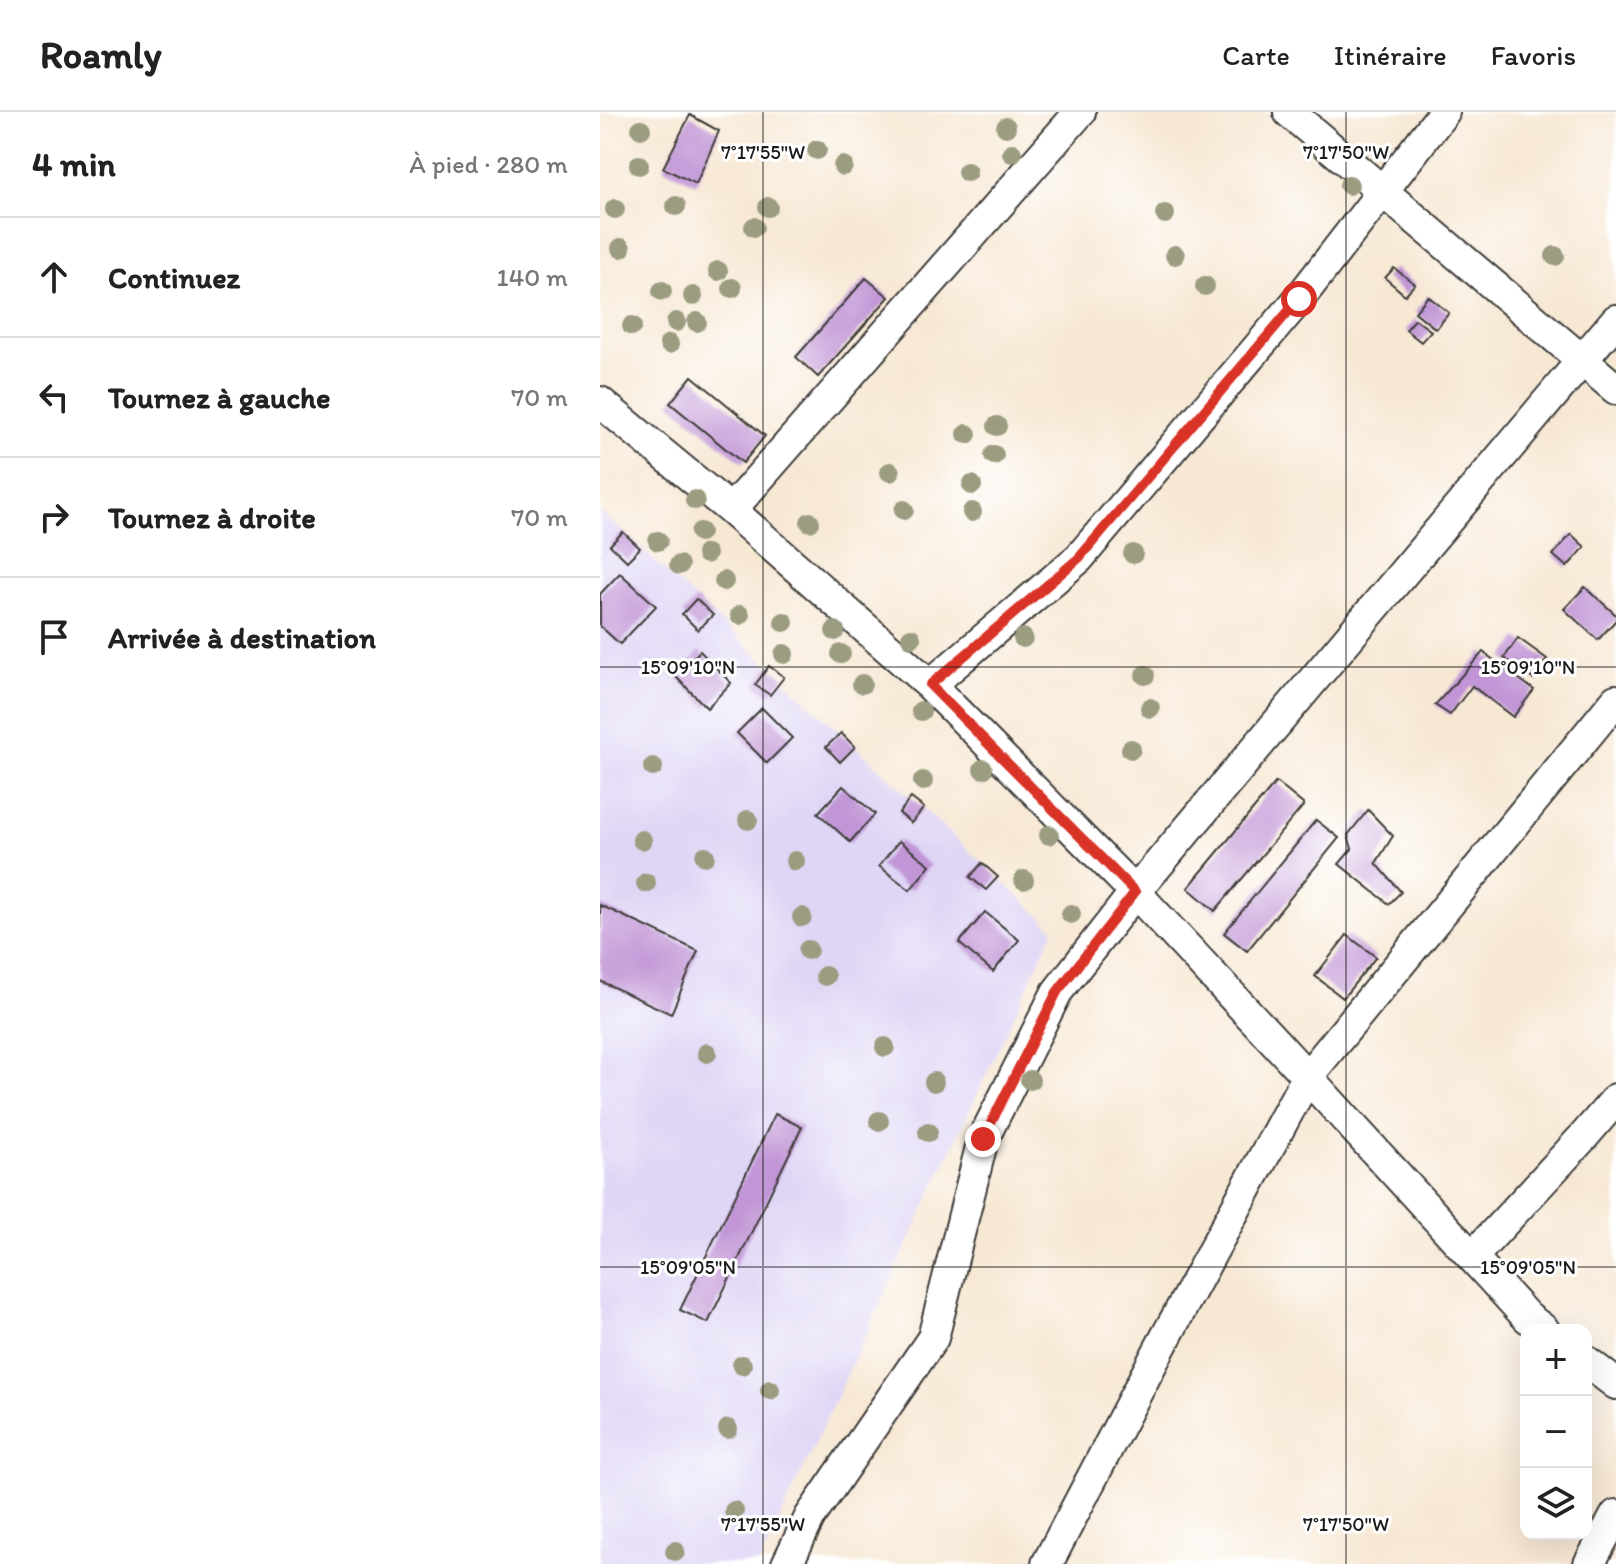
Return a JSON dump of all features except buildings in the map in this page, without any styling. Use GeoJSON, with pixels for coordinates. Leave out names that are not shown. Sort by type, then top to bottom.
{"type":"FeatureCollection","features":[{"type":"Feature","properties":{"kind":"street"},"geometry":{"type":"LineString","coordinates":[[731,510],[1080,112]]}},
{"type":"Feature","properties":{"kind":"street"},"geometry":{"type":"LineString","coordinates":[[1289,112],[1616,389]]}},
{"type":"Feature","properties":{"kind":"street"},"geometry":{"type":"LineString","coordinates":[[930,685],[1079,558],[1299,299],[1444,112]]}},
{"type":"Feature","properties":{"kind":"street"},"geometry":{"type":"LineString","coordinates":[[787,1564],[810,1517],[933,1338],[983,1139],[1057,992],[1135,892],[1616,320]]}},
{"type":"Feature","properties":{"kind":"street"},"geometry":{"type":"LineString","coordinates":[[600,402],[731,510],[930,685],[1135,892],[1536,1324]]}},
{"type":"Feature","properties":{"kind":"street"},"geometry":{"type":"LineString","coordinates":[[1047,1564],[1307,1077],[1616,700]]}},
{"type":"Feature","properties":{"kind":"street"},"geometry":{"type":"LineString","coordinates":[[1472,1257],[1616,1099]]}},
{"type":"Feature","properties":{"kind":"street"},"geometry":{"type":"LineString","coordinates":[[1592,1366],[1616,1384]]}},
{"type":"Feature","properties":{"kind":"street"},"geometry":{"type":"LineString","coordinates":[[1589,1564],[1616,1515]]}},
{"type":"Feature","properties":{"kind":"shaded area"},"geometry":{"type":"Polygon","coordinates":[[[600,511],[1054,929],[759,1564],[600,1564],[600,511]]]}},
{"type":"Feature","properties":{"kind":"route"},"geometry":{"type":"LineString","coordinates":[[983,1139],[1057,992],[1135,892],[930,685],[1079,558],[1299,299]]}}]}
